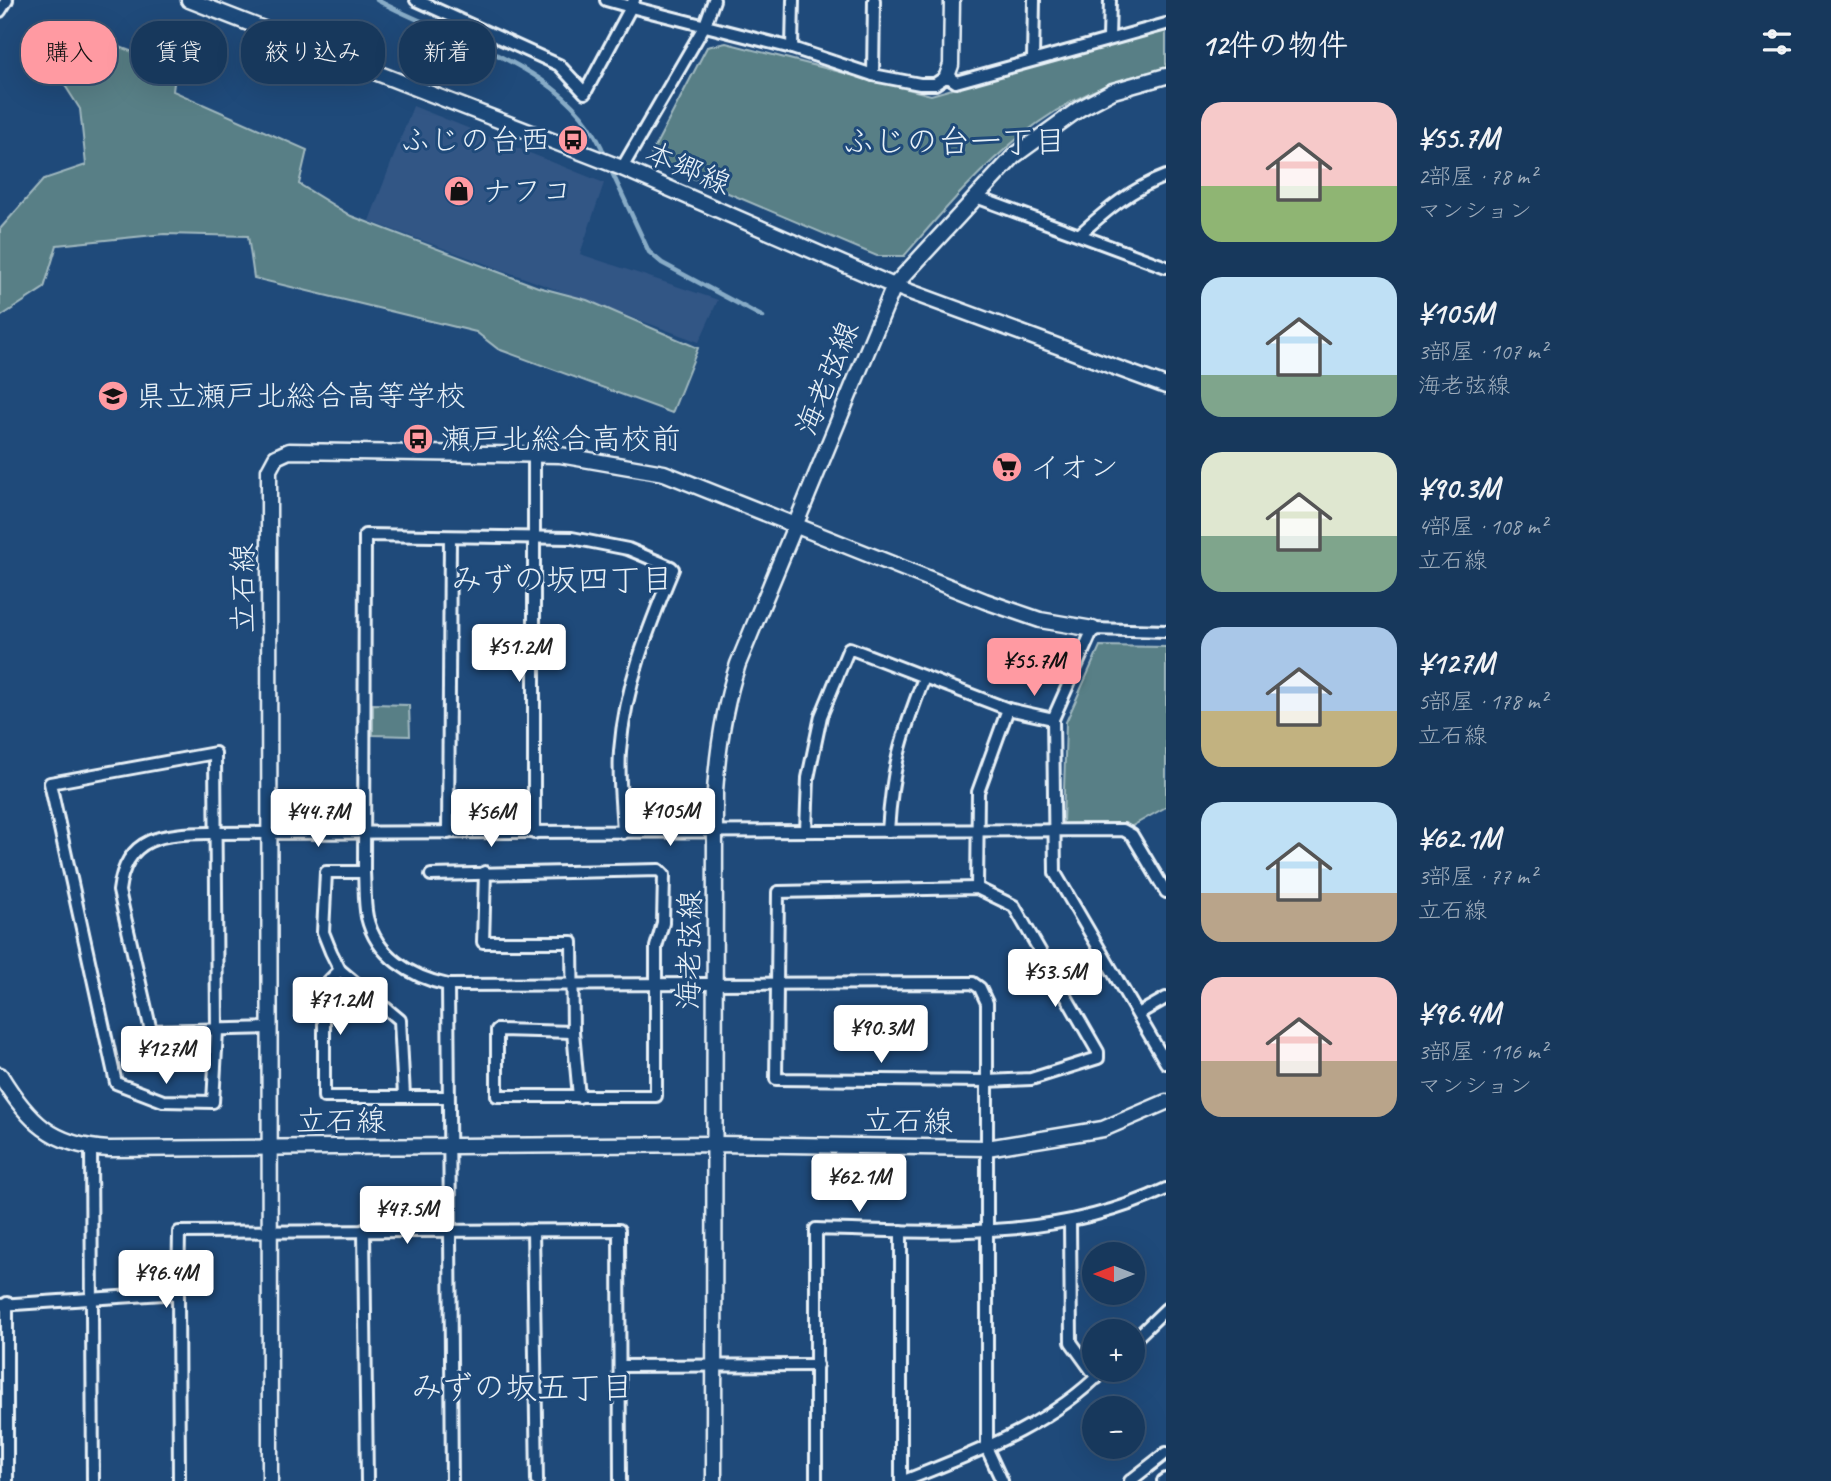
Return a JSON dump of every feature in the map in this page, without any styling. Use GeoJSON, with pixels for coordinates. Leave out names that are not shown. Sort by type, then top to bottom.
{"type":"FeatureCollection","features":[{"type":"Feature","properties":{"kind":"street"},"geometry":{"type":"LineString","coordinates":[[0,11],[7,0]]}},
{"type":"Feature","properties":{"kind":"street","name":"本郷線"},"geometry":{"type":"LineString","coordinates":[[189,0],[619,167],[894,286],[1166,387]]}},
{"type":"Feature","properties":{"kind":"street"},"geometry":{"type":"LineString","coordinates":[[416,0],[559,65],[585,93],[632,4]]}},
{"type":"Feature","properties":{"kind":"street"},"geometry":{"type":"LineString","coordinates":[[606,0],[632,4],[792,48],[873,75],[920,84],[935,84],[947,76],[951,65],[952,0]]}},
{"type":"Feature","properties":{"kind":"street"},"geometry":{"type":"LineString","coordinates":[[619,167],[705,25],[714,0]]}},
{"type":"Feature","properties":{"kind":"street"},"geometry":{"type":"LineString","coordinates":[[792,48],[793,0]]}},
{"type":"Feature","properties":{"kind":"street"},"geometry":{"type":"LineString","coordinates":[[873,75],[874,0]]}},
{"type":"Feature","properties":{"kind":"street"},"geometry":{"type":"LineString","coordinates":[[1033,60],[1034,0]]}},
{"type":"Feature","properties":{"kind":"street"},"geometry":{"type":"LineString","coordinates":[[1109,38],[1110,0]]}},
{"type":"Feature","properties":{"kind":"street"},"geometry":{"type":"LineString","coordinates":[[947,76],[956,82],[1166,24]]}},
{"type":"Feature","properties":{"kind":"street"},"geometry":{"type":"LineString","coordinates":[[894,286],[1014,156],[1079,110],[1113,91],[1166,76]]}},
{"type":"Feature","properties":{"kind":"street"},"geometry":{"type":"LineString","coordinates":[[1080,234],[1118,200],[1142,185],[1166,176]]}},
{"type":"Feature","properties":{"kind":"street"},"geometry":{"type":"LineString","coordinates":[[976,197],[1166,267]]}},
{"type":"Feature","properties":{"kind":"street","name":"海老弦線"},"geometry":{"type":"LineString","coordinates":[[714,1481],[715,791],[718,745],[727,699],[794,527],[894,286]]}},
{"type":"Feature","properties":{"kind":"street","name":"立石線"},"geometry":{"type":"LineString","coordinates":[[1093,629],[1040,620],[794,527],[664,473],[570,456],[534,454],[289,451],[279,455],[269,470],[271,1148],[714,1144],[987,1148],[1103,1129],[1166,1102]]}},
{"type":"Feature","properties":{"kind":"street"},"geometry":{"type":"LineString","coordinates":[[534,454],[534,833]]}},
{"type":"Feature","properties":{"kind":"street"},"geometry":{"type":"LineString","coordinates":[[623,832],[620,753],[626,702],[639,651],[673,569],[628,549],[572,538],[365,536],[366,833],[363,872],[367,917],[384,951],[405,969],[427,980],[448,985],[973,983],[980,988],[987,1003],[987,1449],[1002,1481]]}},
{"type":"Feature","properties":{"kind":"street"},"geometry":{"type":"LineString","coordinates":[[448,833],[450,537]]}},
{"type":"Feature","properties":{"kind":"street"},"geometry":{"type":"LineString","coordinates":[[1166,631],[1093,629],[1053,719],[1055,873],[1166,1063]]}},
{"type":"Feature","properties":{"kind":"street"},"geometry":{"type":"LineString","coordinates":[[806,831],[808,778],[821,716],[849,649],[1008,709],[1053,719]]}},
{"type":"Feature","properties":{"kind":"street"},"geometry":{"type":"LineString","coordinates":[[888,831],[891,777],[900,738],[924,678]]}},
{"type":"Feature","properties":{"kind":"street"},"geometry":{"type":"LineString","coordinates":[[977,888],[980,784],[1008,709]]}},
{"type":"Feature","properties":{"kind":"street"},"geometry":{"type":"LineString","coordinates":[[215,753],[214,834],[217,1031],[213,1102],[163,1101],[116,1083],[50,783],[215,753]]}},
{"type":"Feature","properties":{"kind":"street"},"geometry":{"type":"LineString","coordinates":[[270,1028],[151,1031],[119,891],[121,874],[131,855],[148,841],[170,834],[1124,830],[1132,835],[1166,892]]}},
{"type":"Feature","properties":{"kind":"street"},"geometry":{"type":"LineString","coordinates":[[431,875],[659,870],[664,875],[663,923],[656,947],[656,1096],[496,1096],[497,1030],[573,1032]]}},
{"type":"Feature","properties":{"kind":"street"},"geometry":{"type":"LineString","coordinates":[[363,872],[326,872],[323,932],[340,970],[400,1020],[404,1096]]}},
{"type":"Feature","properties":{"kind":"street"},"geometry":{"type":"LineString","coordinates":[[485,872],[483,942],[572,942],[573,1032],[579,1097]]}},
{"type":"Feature","properties":{"kind":"street"},"geometry":{"type":"LineString","coordinates":[[977,888],[1014,906],[1098,1052],[1098,1058],[1031,1079],[776,1079],[777,984],[778,892],[977,888]]}},
{"type":"Feature","properties":{"kind":"street"},"geometry":{"type":"LineString","coordinates":[[567,942],[570,929]]}},
{"type":"Feature","properties":{"kind":"street"},"geometry":{"type":"LineString","coordinates":[[340,970],[327,983],[324,993],[324,1097],[448,1097]]}},
{"type":"Feature","properties":{"kind":"street"},"geometry":{"type":"LineString","coordinates":[[448,985],[447,1147],[452,1481]]}},
{"type":"Feature","properties":{"kind":"street"},"geometry":{"type":"LineString","coordinates":[[1138,1014],[1166,998]]}},
{"type":"Feature","properties":{"kind":"street"},"geometry":{"type":"LineString","coordinates":[[0,1074],[20,1108],[39,1127],[90,1148],[271,1148],[270,1481]]}},
{"type":"Feature","properties":{"kind":"street"},"geometry":{"type":"LineString","coordinates":[[90,1148],[93,1481]]}},
{"type":"Feature","properties":{"kind":"street"},"geometry":{"type":"LineString","coordinates":[[816,1481],[816,1229],[988,1230],[1070,1222],[1115,1209],[1166,1189]]}},
{"type":"Feature","properties":{"kind":"street"},"geometry":{"type":"LineString","coordinates":[[1070,1222],[1071,1342],[1082,1354]]}},
{"type":"Feature","properties":{"kind":"street"},"geometry":{"type":"LineString","coordinates":[[364,1230],[367,1481]]}},
{"type":"Feature","properties":{"kind":"street"},"geometry":{"type":"LineString","coordinates":[[533,1230],[537,1481]]}},
{"type":"Feature","properties":{"kind":"street"},"geometry":{"type":"LineString","coordinates":[[179,1481],[179,1233],[619,1230],[620,1481]]}},
{"type":"Feature","properties":{"kind":"street"},"geometry":{"type":"LineString","coordinates":[[901,1231],[902,1481],[987,1449],[1041,1421],[1090,1382]]}},
{"type":"Feature","properties":{"kind":"street"},"geometry":{"type":"LineString","coordinates":[[7,1481],[4,1304],[178,1293]]}},
{"type":"Feature","properties":{"kind":"street"},"geometry":{"type":"LineString","coordinates":[[1145,1329],[1166,1309]]}},
{"type":"Feature","properties":{"kind":"street"},"geometry":{"type":"LineString","coordinates":[[620,1366],[817,1365]]}},
{"type":"Feature","properties":{"kind":"street"},"geometry":{"type":"LineString","coordinates":[[1130,1481],[1166,1453]]}},
{"type":"Feature","properties":{"kind":"shaded area"},"geometry":{"type":"Polygon","coordinates":[[[413,106],[604,183],[580,254],[718,300],[699,342],[369,221],[413,106]]]}},
{"type":"Feature","properties":{"kind":"green space"},"geometry":{"type":"Polygon","coordinates":[[[1166,29],[1166,69],[1124,79],[1086,94],[1051,114],[988,164],[904,256],[877,256],[657,163],[651,154],[707,47],[726,43],[931,95],[1166,29]]]}},
{"type":"Feature","properties":{"kind":"green space"},"geometry":{"type":"Polygon","coordinates":[[[117,46],[131,51],[131,84],[174,84],[173,91],[307,150],[299,184],[351,216],[538,287],[587,300],[698,348],[672,413],[498,349],[476,332],[254,278],[248,236],[164,234],[57,245],[44,288],[0,317],[0,229],[44,179],[86,165],[80,109],[64,84],[117,84],[117,46]]]}},
{"type":"Feature","properties":{"kind":"green space"},"geometry":{"type":"Polygon","coordinates":[[[1100,646],[1166,647],[1166,807],[1132,826],[1063,824],[1066,722],[1100,646]]]}},
{"type":"Feature","properties":{"kind":"green space"},"geometry":{"type":"Polygon","coordinates":[[[373,704],[409,705],[410,736],[373,735],[373,704]]]}},
{"type":"Feature","properties":{"kind":"waterway"},"geometry":{"type":"LineString","coordinates":[[377,0],[475,44],[539,78],[567,100],[590,126],[606,158]]}},
{"type":"Feature","properties":{"kind":"waterway"},"geometry":{"type":"LineString","coordinates":[[609,166],[649,252],[662,263],[763,317]]}},
{"type":"Feature","properties":{"kind":"place","name":"ふじの台西"},"geometry":{"type":"Point","coordinates":[573,140]}},
{"type":"Feature","properties":{"kind":"place","name":"ナフコ"},"geometry":{"type":"Point","coordinates":[459,191]}},
{"type":"Feature","properties":{"kind":"place","name":"県立瀬戸北総合高等学校"},"geometry":{"type":"Point","coordinates":[113,396]}},
{"type":"Feature","properties":{"kind":"place","name":"瀬戸北総合高校前"},"geometry":{"type":"Point","coordinates":[418,439]}},
{"type":"Feature","properties":{"kind":"place","name":"イオン"},"geometry":{"type":"Point","coordinates":[1007,467]}},
{"type":"Feature","properties":{"kind":"district","name":"ふじの台一丁目"},"geometry":{"type":"Point","coordinates":[954,141]}},
{"type":"Feature","properties":{"kind":"district","name":"みずの坂四丁目"},"geometry":{"type":"Point","coordinates":[562,579]}},
{"type":"Feature","properties":{"kind":"district","name":"みずの坂五丁目"},"geometry":{"type":"Point","coordinates":[522,1387]}}]}
